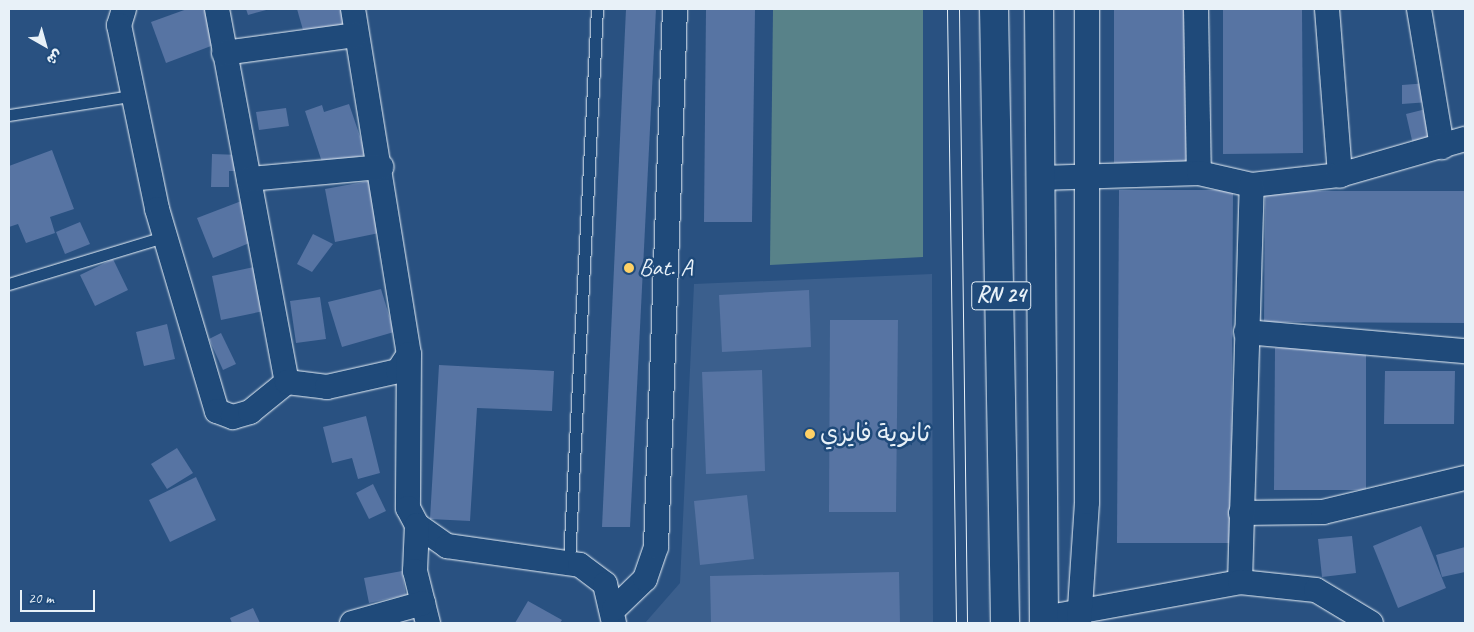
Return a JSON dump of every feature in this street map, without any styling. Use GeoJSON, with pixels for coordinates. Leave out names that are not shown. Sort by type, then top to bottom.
{"type":"FeatureCollection","features":[{"type":"Feature","properties":{"kind":"main road","name":"RN 24"},"geometry":{"type":"LineString","coordinates":[[994,9],[1005,623]]}},
{"type":"Feature","properties":{"kind":"main road","name":"RN 24"},"geometry":{"type":"LineString","coordinates":[[1039,9],[1044,621]]}},
{"type":"Feature","properties":{"kind":"main road"},"geometry":{"type":"LineString","coordinates":[[1004,583],[1044,583]]}},
{"type":"Feature","properties":{"kind":"street"},"geometry":{"type":"LineString","coordinates":[[124,9],[120,25],[132,96],[164,237],[217,411],[233,417],[250,412],[287,382],[327,387],[398,371],[409,354]]}},
{"type":"Feature","properties":{"kind":"street"},"geometry":{"type":"LineString","coordinates":[[217,9],[287,382]]}},
{"type":"Feature","properties":{"kind":"street"},"geometry":{"type":"LineString","coordinates":[[352,623],[426,613],[415,571],[416,526],[408,508],[409,354],[381,167],[356,35],[353,9]]}},
{"type":"Feature","properties":{"kind":"street"},"geometry":{"type":"LineString","coordinates":[[614,616],[645,579],[656,547],[675,9]]}},
{"type":"Feature","properties":{"kind":"street"},"geometry":{"type":"LineString","coordinates":[[1078,618],[1087,502],[1087,9]]}},
{"type":"Feature","properties":{"kind":"street"},"geometry":{"type":"LineString","coordinates":[[1196,9],[1199,173]]}},
{"type":"Feature","properties":{"kind":"street"},"geometry":{"type":"LineString","coordinates":[[1326,9],[1340,176]]}},
{"type":"Feature","properties":{"kind":"street"},"geometry":{"type":"LineString","coordinates":[[1419,9],[1442,147]]}},
{"type":"Feature","properties":{"kind":"street"},"geometry":{"type":"LineString","coordinates":[[224,53],[356,35]]}},
{"type":"Feature","properties":{"kind":"street"},"geometry":{"type":"LineString","coordinates":[[1040,178],[1087,180],[1199,173],[1252,185],[1340,176],[1465,139]]}},
{"type":"Feature","properties":{"kind":"street"},"geometry":{"type":"LineString","coordinates":[[249,179],[381,167]]}},
{"type":"Feature","properties":{"kind":"street"},"geometry":{"type":"LineString","coordinates":[[1240,582],[1246,332],[1252,185]]}},
{"type":"Feature","properties":{"kind":"street"},"geometry":{"type":"LineString","coordinates":[[1246,332],[1465,351]]}},
{"type":"Feature","properties":{"kind":"street"},"geometry":{"type":"LineString","coordinates":[[1241,513],[1322,512],[1465,478]]}},
{"type":"Feature","properties":{"kind":"street"},"geometry":{"type":"LineString","coordinates":[[416,526],[447,546],[569,561],[605,584],[614,616]]}},
{"type":"Feature","properties":{"kind":"street"},"geometry":{"type":"LineString","coordinates":[[1044,621],[1078,618],[1240,582],[1316,590],[1371,623]]}},
{"type":"Feature","properties":{"kind":"lane"},"geometry":{"type":"LineString","coordinates":[[569,561],[597,9]]}},
{"type":"Feature","properties":{"kind":"lane"},"geometry":{"type":"LineString","coordinates":[[9,114],[132,96]]}},
{"type":"Feature","properties":{"kind":"lane"},"geometry":{"type":"LineString","coordinates":[[9,284],[164,237]]}},
{"type":"Feature","properties":{"kind":"shaded area","name":"ثانوية فايزي"},"geometry":{"type":"Polygon","coordinates":[[[932,274],[933,623],[645,623],[680,583],[694,284],[932,274]]]}},
{"type":"Feature","properties":{"kind":"green space"},"geometry":{"type":"Polygon","coordinates":[[[773,9],[923,9],[923,257],[770,265],[773,9]]]}},
{"type":"Feature","properties":{"kind":"building"},"geometry":{"type":"Polygon","coordinates":[[[187,9],[207,9],[219,43],[166,63],[151,22],[187,9]]]}},
{"type":"Feature","properties":{"kind":"building"},"geometry":{"type":"Polygon","coordinates":[[[246,9],[270,9],[248,15],[246,9]]]}},
{"type":"Feature","properties":{"kind":"building"},"geometry":{"type":"Polygon","coordinates":[[[297,9],[343,9],[348,26],[305,37],[297,9]]]}},
{"type":"Feature","properties":{"kind":"building","name":"Bat. A"},"geometry":{"type":"Polygon","coordinates":[[[626,9],[656,9],[630,527],[602,527],[626,9]]]}},
{"type":"Feature","properties":{"kind":"building"},"geometry":{"type":"Polygon","coordinates":[[[706,9],[755,9],[752,222],[704,222],[706,9]]]}},
{"type":"Feature","properties":{"kind":"building"},"geometry":{"type":"Polygon","coordinates":[[[1114,9],[1189,9],[1190,163],[1114,163],[1114,9]]]}},
{"type":"Feature","properties":{"kind":"building"},"geometry":{"type":"Polygon","coordinates":[[[1223,9],[1302,9],[1303,153],[1223,154],[1223,9]]]}},
{"type":"Feature","properties":{"kind":"building"},"geometry":{"type":"Polygon","coordinates":[[[1428,83],[1429,102],[1402,104],[1402,85],[1428,83]]]}},
{"type":"Feature","properties":{"kind":"building"},"geometry":{"type":"Polygon","coordinates":[[[349,104],[366,154],[324,168],[305,111],[322,105],[324,112],[349,104]]]}},
{"type":"Feature","properties":{"kind":"building"},"geometry":{"type":"Polygon","coordinates":[[[286,108],[289,126],[259,130],[256,112],[286,108]]]}},
{"type":"Feature","properties":{"kind":"building"},"geometry":{"type":"Polygon","coordinates":[[[1426,109],[1434,144],[1414,149],[1406,114],[1426,109]]]}},
{"type":"Feature","properties":{"kind":"building"},"geometry":{"type":"Polygon","coordinates":[[[52,150],[74,209],[50,217],[55,233],[26,243],[18,224],[9,227],[9,166],[52,150]]]}},
{"type":"Feature","properties":{"kind":"building"},"geometry":{"type":"Polygon","coordinates":[[[212,154],[241,155],[241,171],[229,171],[229,187],[211,187],[212,154]]]}},
{"type":"Feature","properties":{"kind":"building"},"geometry":{"type":"Polygon","coordinates":[[[380,179],[389,231],[335,242],[325,189],[380,179]]]}},
{"type":"Feature","properties":{"kind":"building"},"geometry":{"type":"Polygon","coordinates":[[[1119,190],[1233,190],[1231,543],[1117,543],[1119,190]]]}},
{"type":"Feature","properties":{"kind":"building"},"geometry":{"type":"Polygon","coordinates":[[[1265,191],[1465,191],[1465,323],[1264,322],[1265,191]]]}},
{"type":"Feature","properties":{"kind":"building"},"geometry":{"type":"Polygon","coordinates":[[[244,200],[259,239],[213,258],[197,218],[244,200]]]}},
{"type":"Feature","properties":{"kind":"building"},"geometry":{"type":"Polygon","coordinates":[[[80,222],[90,244],[65,254],[56,232],[80,222]]]}},
{"type":"Feature","properties":{"kind":"building"},"geometry":{"type":"Polygon","coordinates":[[[313,234],[333,244],[312,272],[297,264],[313,234]]]}},
{"type":"Feature","properties":{"kind":"building"},"geometry":{"type":"Polygon","coordinates":[[[113,259],[128,290],[95,306],[80,275],[113,259]]]}},
{"type":"Feature","properties":{"kind":"building"},"geometry":{"type":"Polygon","coordinates":[[[254,267],[264,311],[221,320],[212,276],[254,267]]]}},
{"type":"Feature","properties":{"kind":"building"},"geometry":{"type":"Polygon","coordinates":[[[381,289],[394,332],[342,347],[328,302],[381,289]]]}},
{"type":"Feature","properties":{"kind":"building"},"geometry":{"type":"Polygon","coordinates":[[[809,290],[811,347],[722,352],[719,295],[809,290]]]}},
{"type":"Feature","properties":{"kind":"building"},"geometry":{"type":"Polygon","coordinates":[[[320,297],[326,339],[296,343],[290,301],[320,297]]]}},
{"type":"Feature","properties":{"kind":"building"},"geometry":{"type":"Polygon","coordinates":[[[830,320],[898,320],[896,512],[829,512],[830,320]]]}},
{"type":"Feature","properties":{"kind":"building"},"geometry":{"type":"Polygon","coordinates":[[[167,324],[175,359],[144,366],[136,332],[167,324]]]}},
{"type":"Feature","properties":{"kind":"building"},"geometry":{"type":"Polygon","coordinates":[[[221,333],[236,364],[223,370],[209,339],[221,333]]]}},
{"type":"Feature","properties":{"kind":"building"},"geometry":{"type":"Polygon","coordinates":[[[1366,347],[1366,490],[1274,490],[1275,348],[1366,347]]]}},
{"type":"Feature","properties":{"kind":"building"},"geometry":{"type":"Polygon","coordinates":[[[439,365],[554,371],[552,411],[477,408],[470,521],[430,519],[439,365]]]}},
{"type":"Feature","properties":{"kind":"building"},"geometry":{"type":"Polygon","coordinates":[[[762,370],[765,471],[706,474],[702,372],[762,370]]]}},
{"type":"Feature","properties":{"kind":"building"},"geometry":{"type":"Polygon","coordinates":[[[1385,371],[1455,371],[1454,424],[1384,424],[1385,371]]]}},
{"type":"Feature","properties":{"kind":"building"},"geometry":{"type":"Polygon","coordinates":[[[366,416],[380,473],[358,479],[352,458],[332,463],[323,427],[366,416]]]}},
{"type":"Feature","properties":{"kind":"building"},"geometry":{"type":"Polygon","coordinates":[[[177,448],[193,473],[167,489],[151,464],[177,448]]]}},
{"type":"Feature","properties":{"kind":"building"},"geometry":{"type":"Polygon","coordinates":[[[196,477],[216,520],[170,542],[149,500],[196,477]]]}},
{"type":"Feature","properties":{"kind":"building"},"geometry":{"type":"Polygon","coordinates":[[[373,484],[386,511],[369,519],[356,493],[373,484]]]}},
{"type":"Feature","properties":{"kind":"building"},"geometry":{"type":"Polygon","coordinates":[[[747,495],[754,559],[700,565],[694,501],[747,495]]]}},
{"type":"Feature","properties":{"kind":"building"},"geometry":{"type":"Polygon","coordinates":[[[1421,526],[1446,588],[1398,608],[1373,546],[1421,526]]]}},
{"type":"Feature","properties":{"kind":"building"},"geometry":{"type":"Polygon","coordinates":[[[1352,536],[1356,573],[1322,577],[1318,539],[1352,536]]]}},
{"type":"Feature","properties":{"kind":"building"},"geometry":{"type":"Polygon","coordinates":[[[1465,547],[1465,572],[1442,577],[1436,555],[1465,547]]]}},
{"type":"Feature","properties":{"kind":"building"},"geometry":{"type":"Polygon","coordinates":[[[402,571],[406,595],[369,603],[364,578],[402,571]]]}},
{"type":"Feature","properties":{"kind":"building"},"geometry":{"type":"Polygon","coordinates":[[[899,572],[900,623],[711,623],[710,576],[899,572]]]}},
{"type":"Feature","properties":{"kind":"building"},"geometry":{"type":"Polygon","coordinates":[[[528,601],[562,620],[560,623],[515,623],[528,601]]]}},
{"type":"Feature","properties":{"kind":"building"},"geometry":{"type":"Polygon","coordinates":[[[253,608],[260,623],[232,623],[230,618],[253,608]]]}},
{"type":"Feature","properties":{"kind":"tram line"},"geometry":{"type":"LineString","coordinates":[[947,9],[956,623]]}},
{"type":"Feature","properties":{"kind":"tram line"},"geometry":{"type":"LineString","coordinates":[[959,9],[967,623]]}},
{"type":"Feature","properties":{"kind":"place","name":"Bat. A"},"geometry":{"type":"Point","coordinates":[629,268]}},
{"type":"Feature","properties":{"kind":"place","name":"ثانوية فايزي"},"geometry":{"type":"Point","coordinates":[810,434]}}]}
